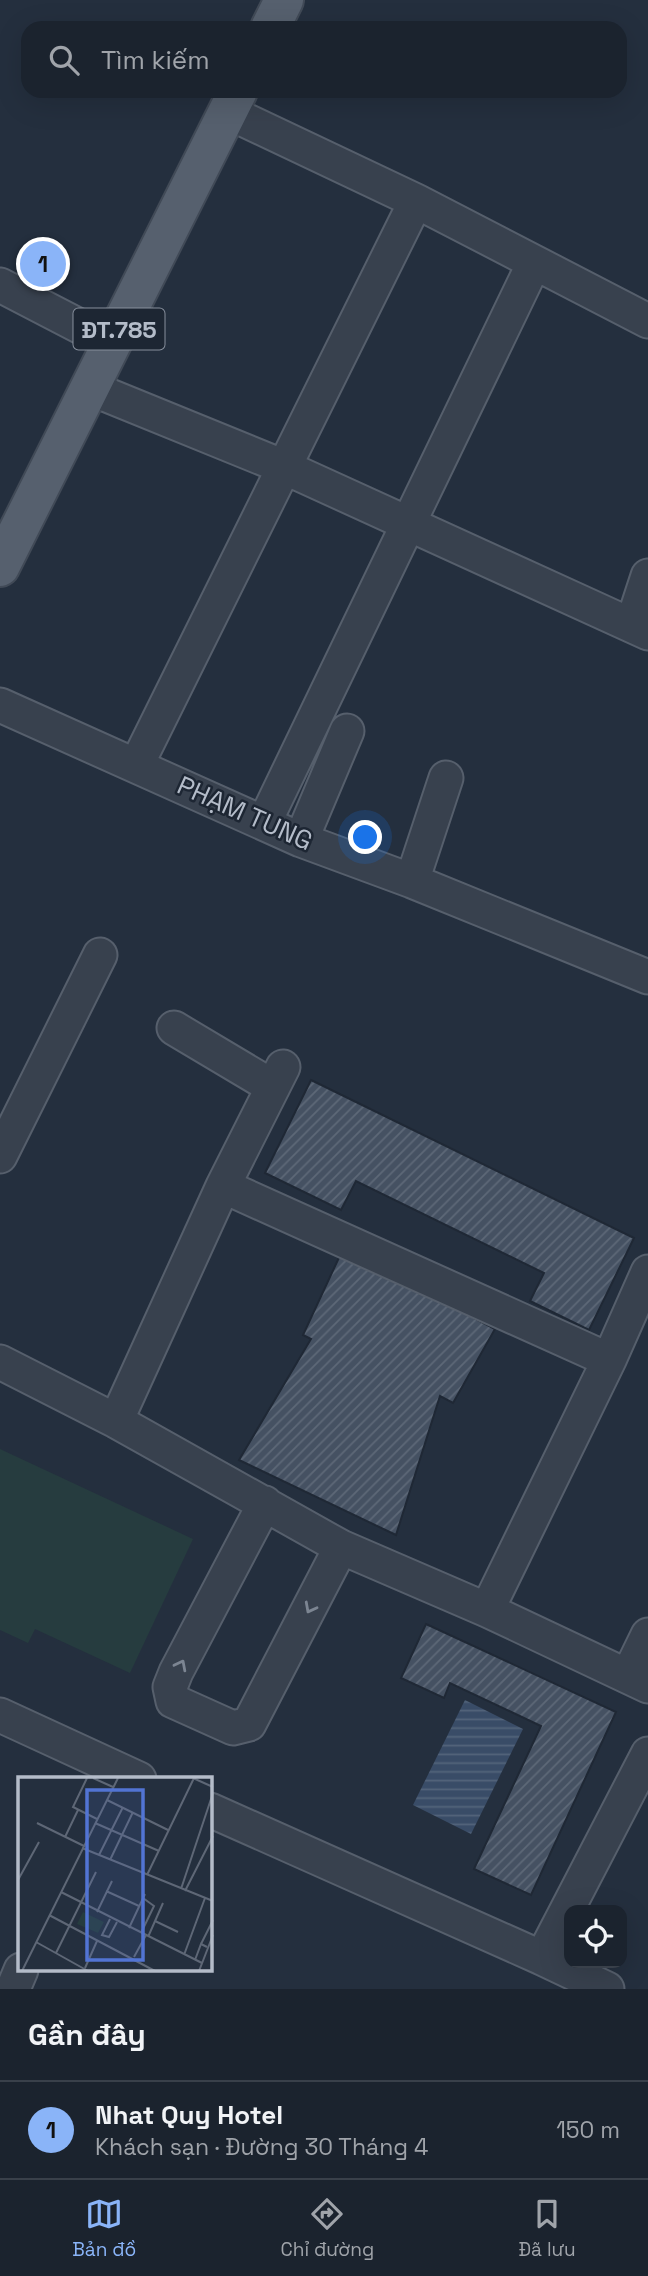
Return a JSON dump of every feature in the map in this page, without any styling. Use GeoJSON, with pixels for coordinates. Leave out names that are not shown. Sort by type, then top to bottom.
{"type":"FeatureCollection","features":[{"type":"Feature","properties":{"kind":"main road"},"geometry":{"type":"LineString","coordinates":[[274,21],[284,0]]}},
{"type":"Feature","properties":{"kind":"main road","name":"ĐT.785"},"geometry":{"type":"LineString","coordinates":[[0,567],[233,102]]}},
{"type":"Feature","properties":{"kind":"street"},"geometry":{"type":"LineString","coordinates":[[233,102],[416,201],[648,321]]}},
{"type":"Feature","properties":{"kind":"street"},"geometry":{"type":"LineString","coordinates":[[136,766],[416,201]]}},
{"type":"Feature","properties":{"kind":"street"},"geometry":{"type":"LineString","coordinates":[[264,822],[534,262]]}},
{"type":"Feature","properties":{"kind":"street"},"geometry":{"type":"LineString","coordinates":[[0,285],[113,343]]}},
{"type":"Feature","properties":{"kind":"street"},"geometry":{"type":"LineString","coordinates":[[90,388],[284,467],[640,629],[648,576]]}},
{"type":"Feature","properties":{"kind":"street","name":"PHẠM TUNG"},"geometry":{"type":"LineString","coordinates":[[0,705],[301,839],[648,977]]}},
{"type":"Feature","properties":{"kind":"street"},"geometry":{"type":"LineString","coordinates":[[301,839],[347,731]]}},
{"type":"Feature","properties":{"kind":"street"},"geometry":{"type":"LineString","coordinates":[[412,881],[446,778]]}},
{"type":"Feature","properties":{"kind":"street"},"geometry":{"type":"LineString","coordinates":[[0,1156],[100,955]]}},
{"type":"Feature","properties":{"kind":"street"},"geometry":{"type":"LineString","coordinates":[[116,1421],[223,1186],[278,1077],[174,1028]]}},
{"type":"Feature","properties":{"kind":"street"},"geometry":{"type":"LineString","coordinates":[[223,1186],[609,1360]]}},
{"type":"Feature","properties":{"kind":"street"},"geometry":{"type":"LineString","coordinates":[[487,1610],[609,1360],[648,1272]]}},
{"type":"Feature","properties":{"kind":"street"},"geometry":{"type":"LineString","coordinates":[[0,1362],[116,1421],[341,1547],[487,1610],[638,1681],[648,1635]]}},
{"type":"Feature","properties":{"kind":"street"},"geometry":{"type":"LineString","coordinates":[[265,1503],[173,1680],[170,1687],[173,1700],[233,1728],[249,1724],[341,1547]]}},
{"type":"Feature","properties":{"kind":"street"},"geometry":{"type":"LineString","coordinates":[[0,1715],[107,1772],[130,1777]]}},
{"type":"Feature","properties":{"kind":"street"},"geometry":{"type":"LineString","coordinates":[[542,1958],[648,1754]]}},
{"type":"Feature","properties":{"kind":"street"},"geometry":{"type":"LineString","coordinates":[[212,1811],[607,1989]]}},
{"type":"Feature","properties":{"kind":"street"},"geometry":{"type":"LineString","coordinates":[[13,1989],[20,1972]]}},
{"type":"Feature","properties":{"kind":"green space"},"geometry":{"type":"Polygon","coordinates":[[[0,1449],[193,1539],[130,1673],[35,1629],[28,1643],[0,1630],[0,1449]]]}},
{"type":"Feature","properties":{"kind":"water"},"geometry":{"type":"Polygon","coordinates":[[[465,1700],[523,1729],[471,1834],[413,1805],[465,1700]]]}},
{"type":"Feature","properties":{"kind":"building"},"geometry":{"type":"Polygon","coordinates":[[[311,1080],[634,1238],[589,1330],[530,1301],[544,1273],[356,1181],[341,1210],[265,1173],[311,1080]]]}},
{"type":"Feature","properties":{"kind":"building"},"geometry":{"type":"Polygon","coordinates":[[[343,1249],[495,1329],[453,1403],[440,1396],[396,1535],[239,1460],[311,1339],[303,1335],[343,1249]]]}},
{"type":"Feature","properties":{"kind":"building"},"geometry":{"type":"Polygon","coordinates":[[[426,1624],[616,1712],[531,1895],[474,1869],[541,1726],[450,1683],[444,1698],[401,1678],[426,1624]]]}},
{"type":"Feature","properties":{"kind":"place","name":"Nhat Quy Hotel"},"geometry":{"type":"Point","coordinates":[43,264]}}]}
